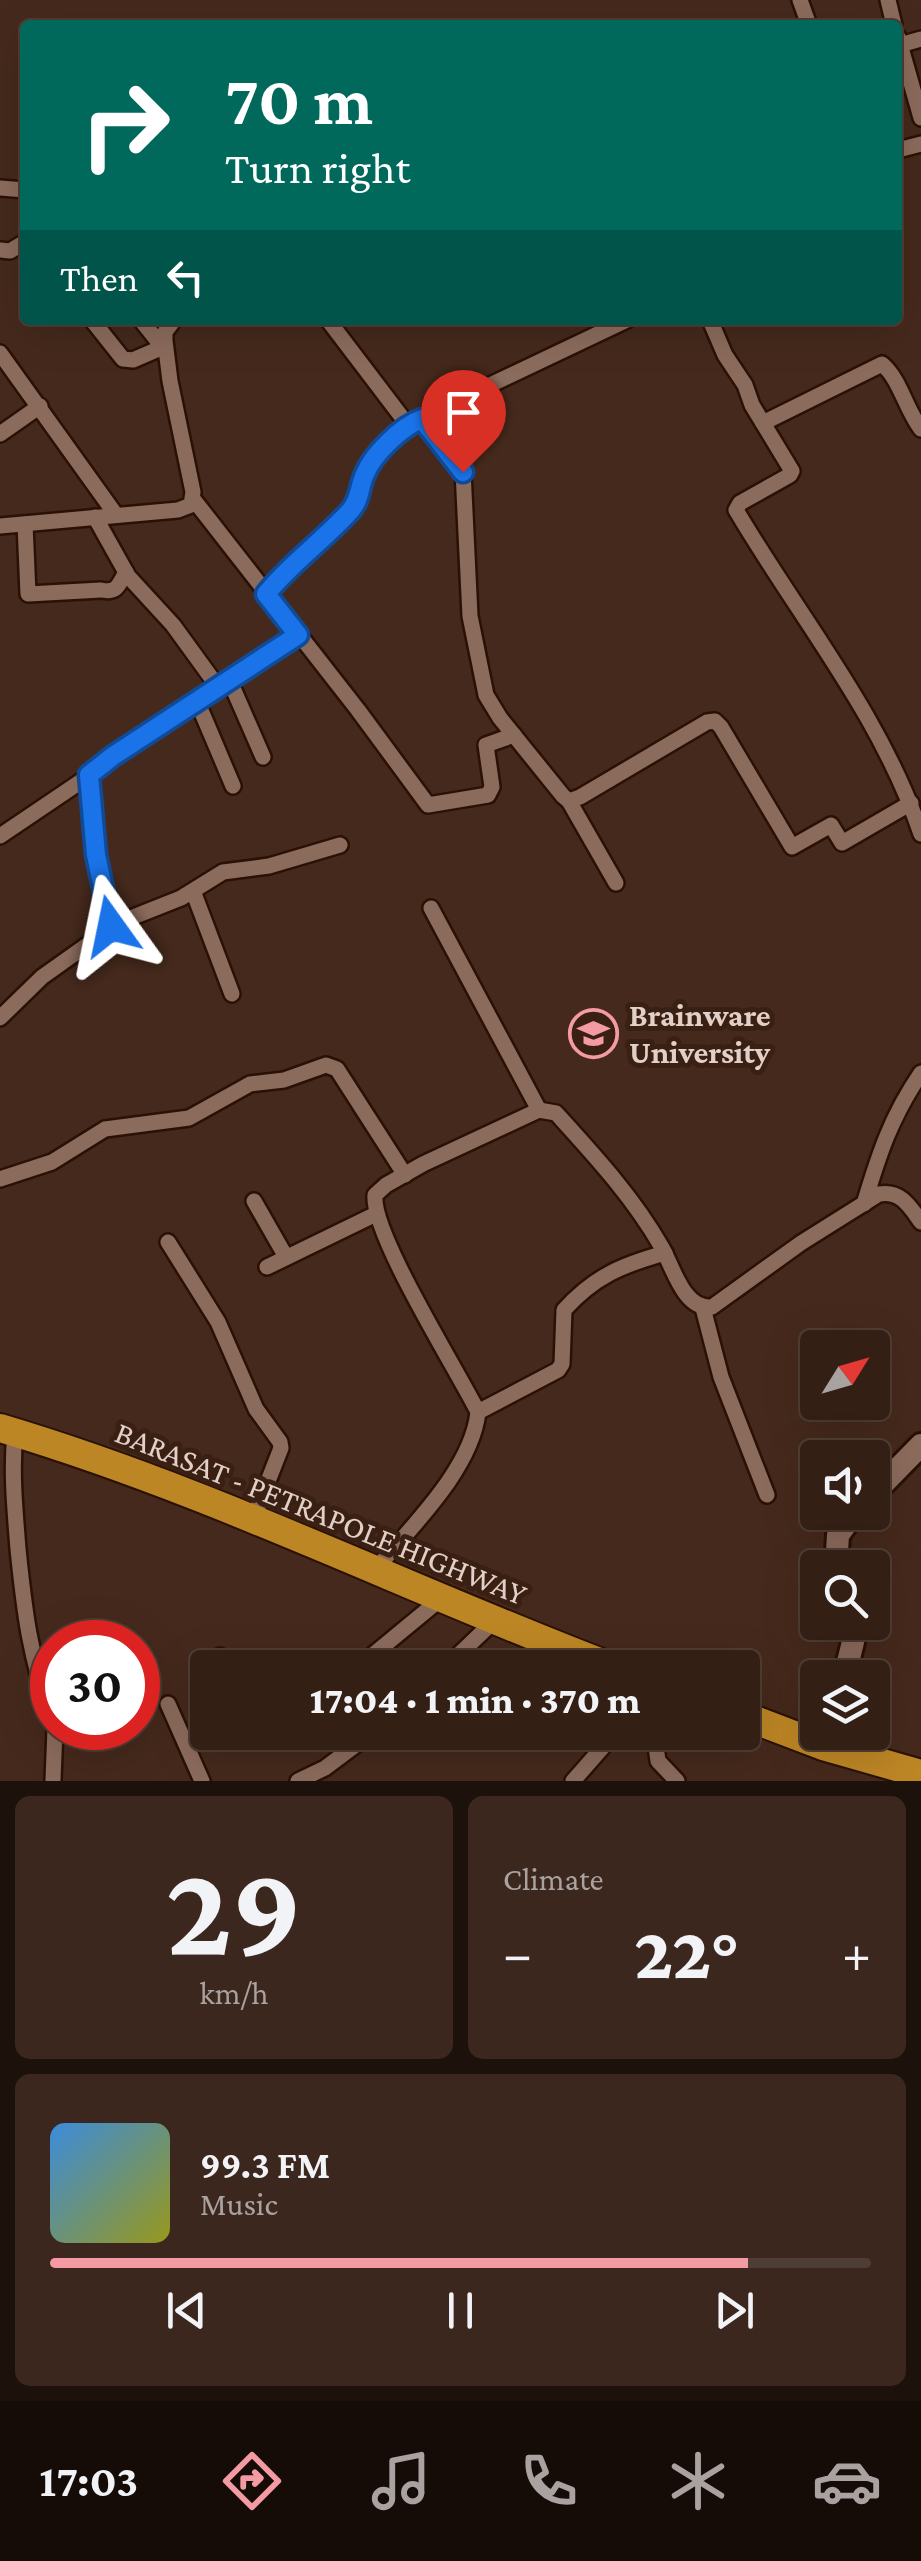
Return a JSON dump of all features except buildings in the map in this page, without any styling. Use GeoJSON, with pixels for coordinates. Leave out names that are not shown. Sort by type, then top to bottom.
{"type":"FeatureCollection","features":[{"type":"Feature","properties":{"kind":"highway","name":"BARASAT - PETRAPOLE HIGHWAY"},"geometry":{"type":"LineString","coordinates":[[7,1430],[254,1517],[496,1619],[555,1650]]}},
{"type":"Feature","properties":{"kind":"highway"},"geometry":{"type":"LineString","coordinates":[[760,1720],[800,1732]]}},
{"type":"Feature","properties":{"kind":"highway"},"geometry":{"type":"LineString","coordinates":[[854,1750],[916,1773]]}},
{"type":"Feature","properties":{"kind":"street"},"geometry":{"type":"LineString","coordinates":[[902,54],[921,118]]}},
{"type":"Feature","properties":{"kind":"street"},"geometry":{"type":"LineString","coordinates":[[96,325],[123,359],[133,360],[165,350]]}},
{"type":"Feature","properties":{"kind":"street"},"geometry":{"type":"LineString","coordinates":[[145,325],[165,350]]}},
{"type":"Feature","properties":{"kind":"street"},"geometry":{"type":"LineString","coordinates":[[170,325],[165,332],[165,350],[194,500],[428,806],[488,795],[492,787],[486,745],[514,734]]}},
{"type":"Feature","properties":{"kind":"street"},"geometry":{"type":"LineString","coordinates":[[332,325],[404,420],[416,421],[463,472],[473,636],[486,695],[569,801],[616,882]]}},
{"type":"Feature","properties":{"kind":"street"},"geometry":{"type":"LineString","coordinates":[[266,594],[354,507],[370,466],[416,421],[618,325]]}},
{"type":"Feature","properties":{"kind":"street"},"geometry":{"type":"LineString","coordinates":[[712,325],[752,406],[792,471],[740,503],[736,510],[840,671],[913,796],[921,834]]}},
{"type":"Feature","properties":{"kind":"street"},"geometry":{"type":"LineString","coordinates":[[0,353],[116,515]]}},
{"type":"Feature","properties":{"kind":"street"},"geometry":{"type":"LineString","coordinates":[[763,423],[882,364],[921,428]]}},
{"type":"Feature","properties":{"kind":"street"},"geometry":{"type":"LineString","coordinates":[[0,434],[40,406]]}},
{"type":"Feature","properties":{"kind":"street"},"geometry":{"type":"LineString","coordinates":[[0,526],[178,510],[194,500]]}},
{"type":"Feature","properties":{"kind":"street"},"geometry":{"type":"LineString","coordinates":[[95,517],[126,572],[224,683],[263,757]]}},
{"type":"Feature","properties":{"kind":"street"},"geometry":{"type":"LineString","coordinates":[[25,524],[28,594],[101,590],[110,593],[126,572]]}},
{"type":"Feature","properties":{"kind":"street"},"geometry":{"type":"LineString","coordinates":[[0,836],[298,635]]}},
{"type":"Feature","properties":{"kind":"street"},"geometry":{"type":"LineString","coordinates":[[197,700],[234,786]]}},
{"type":"Feature","properties":{"kind":"street"},"geometry":{"type":"LineString","coordinates":[[569,801],[714,721],[792,848],[830,826],[842,843],[913,796]]}},
{"type":"Feature","properties":{"kind":"street"},"geometry":{"type":"LineString","coordinates":[[89,775],[96,855],[111,926]]}},
{"type":"Feature","properties":{"kind":"street"},"geometry":{"type":"LineString","coordinates":[[0,1018],[42,977],[111,926],[193,891],[223,872],[268,866],[340,845]]}},
{"type":"Feature","properties":{"kind":"street"},"geometry":{"type":"LineString","coordinates":[[193,891],[232,994]]}},
{"type":"Feature","properties":{"kind":"street"},"geometry":{"type":"LineString","coordinates":[[431,908],[539,1110]]}},
{"type":"Feature","properties":{"kind":"street"},"geometry":{"type":"LineString","coordinates":[[0,1179],[52,1162],[104,1130],[190,1118],[250,1084],[284,1080],[326,1065],[337,1069],[405,1174]]}},
{"type":"Feature","properties":{"kind":"street"},"geometry":{"type":"LineString","coordinates":[[864,1204],[885,1135],[898,1106],[921,1073]]}},
{"type":"Feature","properties":{"kind":"street"},"geometry":{"type":"LineString","coordinates":[[375,1570],[440,1491],[467,1451],[478,1412],[376,1214],[375,1195],[405,1174],[539,1110],[556,1113],[631,1200],[694,1303],[703,1308],[712,1307],[801,1243],[889,1192],[900,1196],[921,1222]]}},
{"type":"Feature","properties":{"kind":"street"},"geometry":{"type":"LineString","coordinates":[[254,1201],[286,1257]]}},
{"type":"Feature","properties":{"kind":"street"},"geometry":{"type":"LineString","coordinates":[[266,1267],[376,1214]]}},
{"type":"Feature","properties":{"kind":"street"},"geometry":{"type":"LineString","coordinates":[[168,1242],[218,1322],[256,1409],[280,1442],[254,1517]]}},
{"type":"Feature","properties":{"kind":"street"},"geometry":{"type":"LineString","coordinates":[[478,1412],[558,1370],[562,1364],[564,1310],[605,1274],[624,1264],[666,1254]]}},
{"type":"Feature","properties":{"kind":"street"},"geometry":{"type":"LineString","coordinates":[[703,1308],[717,1366],[768,1495]]}},
{"type":"Feature","properties":{"kind":"street"},"geometry":{"type":"LineString","coordinates":[[7,1430],[30,1642]]}},
{"type":"Feature","properties":{"kind":"street"},"geometry":{"type":"LineString","coordinates":[[890,1476],[921,1445]]}},
{"type":"Feature","properties":{"kind":"street"},"geometry":{"type":"LineString","coordinates":[[379,1650],[442,1597]]}},
{"type":"Feature","properties":{"kind":"street"},"geometry":{"type":"LineString","coordinates":[[464,1650],[496,1619]]}},
{"type":"Feature","properties":{"kind":"street"},"geometry":{"type":"LineString","coordinates":[[168,1704],[202,1781]]}},
{"type":"Feature","properties":{"kind":"street"},"geometry":{"type":"LineString","coordinates":[[52,1780],[54,1750]]}},
{"type":"Feature","properties":{"kind":"street"},"geometry":{"type":"LineString","coordinates":[[298,1781],[318,1777],[351,1750]]}},
{"type":"Feature","properties":{"kind":"street"},"geometry":{"type":"LineString","coordinates":[[573,1781],[600,1750]]}},
{"type":"Feature","properties":{"kind":"street"},"geometry":{"type":"LineString","coordinates":[[656,1750],[658,1762],[677,1781]]}},
{"type":"Feature","properties":{"kind":"place","name":"Brainware University"},"geometry":{"type":"Point","coordinates":[594,1033]}},
{"type":"Feature","properties":{"kind":"route"},"geometry":{"type":"LineString","coordinates":[[111,926],[96,855],[89,775],[298,635],[266,594],[354,507],[364,475],[410,423],[422,419],[463,472]]}}]}
